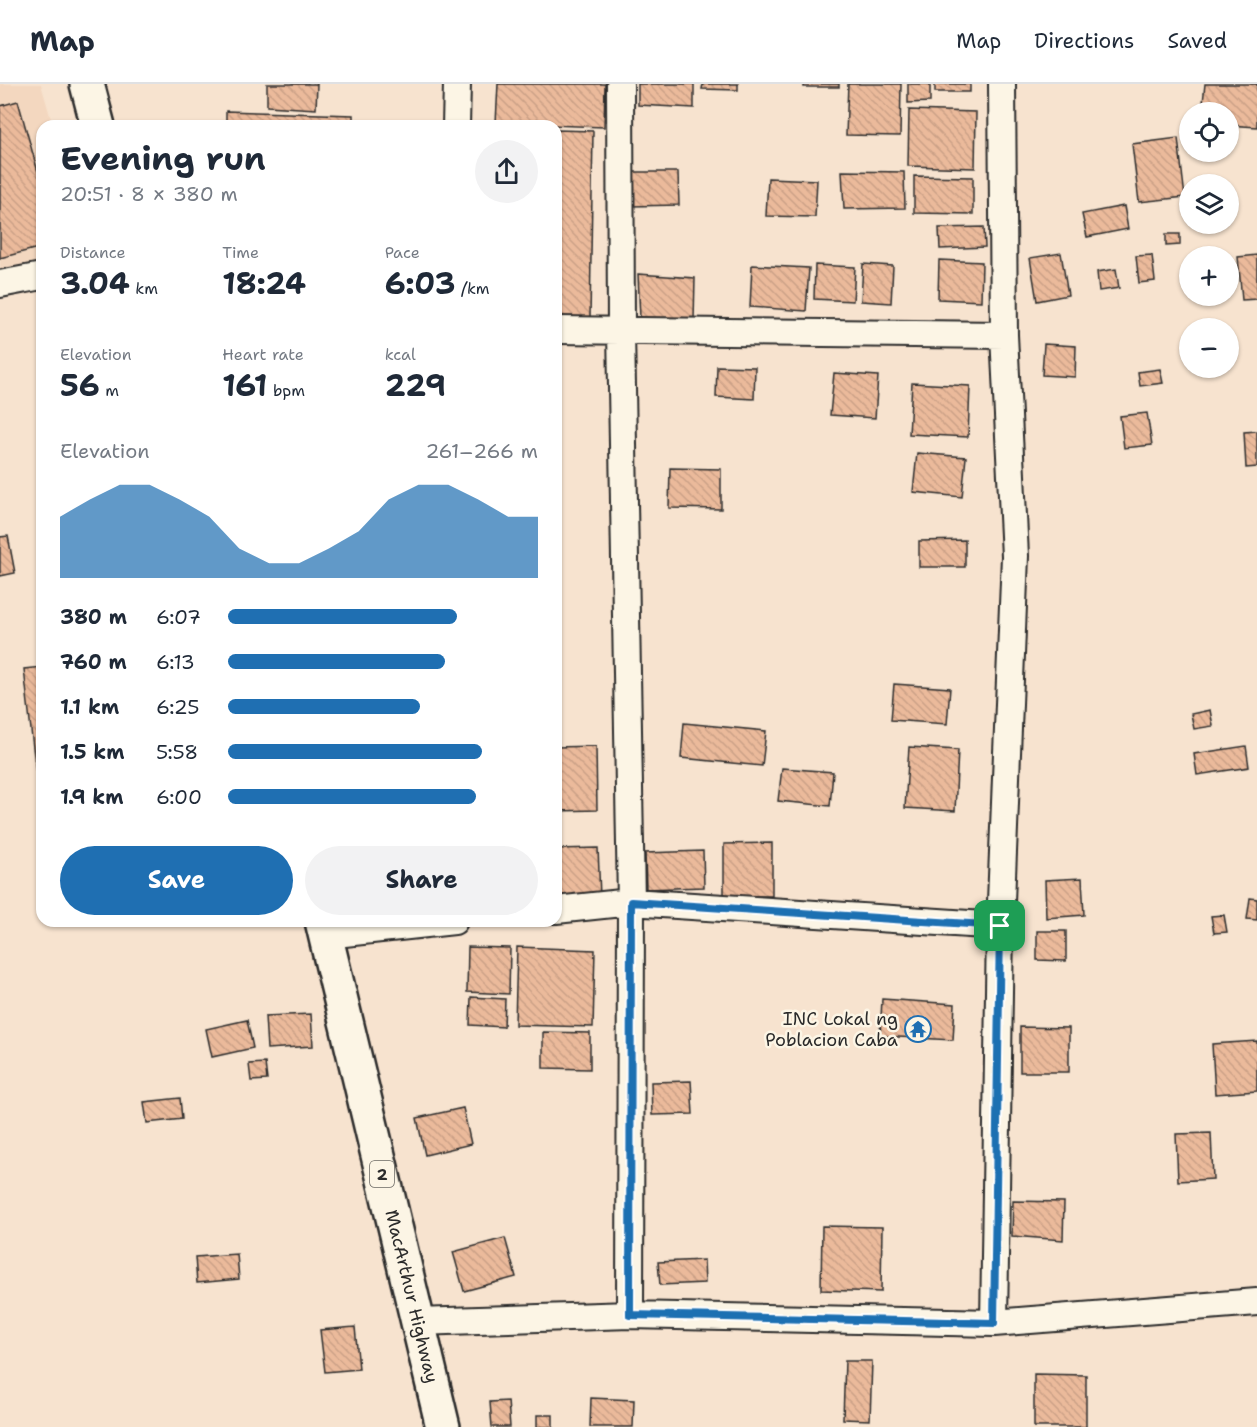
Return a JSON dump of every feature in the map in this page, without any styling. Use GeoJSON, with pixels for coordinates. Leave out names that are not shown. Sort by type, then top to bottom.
{"type":"FeatureCollection","features":[{"type":"Feature","properties":{"kind":"highway"},"geometry":{"type":"LineString","coordinates":[[87,84],[96,120]]}},
{"type":"Feature","properties":{"kind":"highway","name":"MacArthur Highway"},"geometry":{"type":"LineString","coordinates":[[324,928],[443,1427]]}},
{"type":"Feature","properties":{"kind":"street"},"geometry":{"type":"LineString","coordinates":[[456,120],[458,84]]}},
{"type":"Feature","properties":{"kind":"street"},"geometry":{"type":"LineString","coordinates":[[620,84],[621,330],[631,902],[630,1315]]}},
{"type":"Feature","properties":{"kind":"street"},"geometry":{"type":"LineString","coordinates":[[994,1323],[1000,926],[1015,556],[1004,336],[1002,84]]}},
{"type":"Feature","properties":{"kind":"street"},"geometry":{"type":"LineString","coordinates":[[0,284],[36,277]]}},
{"type":"Feature","properties":{"kind":"street"},"geometry":{"type":"LineString","coordinates":[[562,330],[1004,336]]}},
{"type":"Feature","properties":{"kind":"street"},"geometry":{"type":"LineString","coordinates":[[562,909],[631,902],[1000,926]]}},
{"type":"Feature","properties":{"kind":"street"},"geometry":{"type":"LineString","coordinates":[[324,928],[343,927]]}},
{"type":"Feature","properties":{"kind":"street"},"geometry":{"type":"LineString","coordinates":[[417,1322],[630,1315],[994,1323],[1257,1302]]}},
{"type":"Feature","properties":{"kind":"shaded area"},"geometry":{"type":"Polygon","coordinates":[[[0,84],[41,84],[51,120],[36,120],[36,262],[0,269],[0,84]]]}},
{"type":"Feature","properties":{"kind":"building"},"geometry":{"type":"Polygon","coordinates":[[[267,84],[317,84],[316,109],[267,106],[267,84]]]}},
{"type":"Feature","properties":{"kind":"building"},"geometry":{"type":"Polygon","coordinates":[[[498,84],[605,84],[604,127],[562,125],[562,120],[496,120],[498,84]]]}},
{"type":"Feature","properties":{"kind":"building"},"geometry":{"type":"Polygon","coordinates":[[[638,84],[694,84],[694,108],[638,105],[638,84]]]}},
{"type":"Feature","properties":{"kind":"building"},"geometry":{"type":"Polygon","coordinates":[[[703,84],[738,84],[738,90],[702,89],[703,84]]]}},
{"type":"Feature","properties":{"kind":"building"},"geometry":{"type":"Polygon","coordinates":[[[804,84],[839,84],[839,87],[804,87],[804,84]]]}},
{"type":"Feature","properties":{"kind":"building"},"geometry":{"type":"Polygon","coordinates":[[[848,84],[901,84],[900,136],[846,135],[848,84]]]}},
{"type":"Feature","properties":{"kind":"building"},"geometry":{"type":"Polygon","coordinates":[[[908,84],[930,84],[930,102],[908,103],[908,84]]]}},
{"type":"Feature","properties":{"kind":"building"},"geometry":{"type":"Polygon","coordinates":[[[935,84],[970,84],[970,92],[935,92],[935,84]]]}},
{"type":"Feature","properties":{"kind":"building"},"geometry":{"type":"Polygon","coordinates":[[[1205,84],[1257,84],[1257,127],[1239,126],[1239,102],[1203,102],[1205,84]]]}},
{"type":"Feature","properties":{"kind":"building"},"geometry":{"type":"Polygon","coordinates":[[[18,101],[36,165],[36,249],[0,258],[0,106],[18,101]]]}},
{"type":"Feature","properties":{"kind":"building"},"geometry":{"type":"Polygon","coordinates":[[[909,110],[976,112],[975,168],[908,166],[909,110]]]}},
{"type":"Feature","properties":{"kind":"building"},"geometry":{"type":"Polygon","coordinates":[[[226,111],[353,115],[353,120],[226,120],[226,111]]]}},
{"type":"Feature","properties":{"kind":"building"},"geometry":{"type":"Polygon","coordinates":[[[562,130],[593,131],[590,318],[562,318],[562,130]]]}},
{"type":"Feature","properties":{"kind":"building"},"geometry":{"type":"Polygon","coordinates":[[[1178,138],[1179,162],[1182,174],[1179,174],[1179,198],[1139,202],[1132,144],[1178,138]]]}},
{"type":"Feature","properties":{"kind":"building"},"geometry":{"type":"Polygon","coordinates":[[[842,171],[904,172],[905,208],[844,209],[842,171]]]}},
{"type":"Feature","properties":{"kind":"building"},"geometry":{"type":"Polygon","coordinates":[[[630,172],[678,172],[679,205],[631,206],[630,172]]]}},
{"type":"Feature","properties":{"kind":"building"},"geometry":{"type":"Polygon","coordinates":[[[914,176],[973,177],[973,214],[914,213],[914,176]]]}},
{"type":"Feature","properties":{"kind":"building"},"geometry":{"type":"Polygon","coordinates":[[[768,178],[817,180],[815,217],[766,216],[768,178]]]}},
{"type":"Feature","properties":{"kind":"building"},"geometry":{"type":"Polygon","coordinates":[[[1124,206],[1128,229],[1087,237],[1082,214],[1124,206]]]}},
{"type":"Feature","properties":{"kind":"building"},"geometry":{"type":"Polygon","coordinates":[[[984,227],[985,247],[940,249],[939,228],[984,227]]]}},
{"type":"Feature","properties":{"kind":"building"},"geometry":{"type":"Polygon","coordinates":[[[1166,234],[1180,234],[1180,245],[1166,246],[1166,234]]]}},
{"type":"Feature","properties":{"kind":"building"},"geometry":{"type":"Polygon","coordinates":[[[1061,253],[1068,295],[1037,301],[1030,258],[1061,253]]]}},
{"type":"Feature","properties":{"kind":"building"},"geometry":{"type":"Polygon","coordinates":[[[1152,255],[1155,281],[1139,283],[1136,256],[1152,255]]]}},
{"type":"Feature","properties":{"kind":"building"},"geometry":{"type":"Polygon","coordinates":[[[1257,255],[1257,299],[1242,300],[1239,257],[1257,255]]]}},
{"type":"Feature","properties":{"kind":"building"},"geometry":{"type":"Polygon","coordinates":[[[939,260],[982,262],[981,301],[938,299],[939,260]]]}},
{"type":"Feature","properties":{"kind":"building"},"geometry":{"type":"Polygon","coordinates":[[[863,264],[893,266],[891,303],[861,301],[863,264]]]}},
{"type":"Feature","properties":{"kind":"building"},"geometry":{"type":"Polygon","coordinates":[[[752,265],[809,268],[806,311],[750,307],[752,265]]]}},
{"type":"Feature","properties":{"kind":"building"},"geometry":{"type":"Polygon","coordinates":[[[815,265],[855,267],[853,301],[814,299],[815,265]]]}},
{"type":"Feature","properties":{"kind":"building"},"geometry":{"type":"Polygon","coordinates":[[[1116,269],[1119,288],[1099,291],[1097,272],[1116,269]]]}},
{"type":"Feature","properties":{"kind":"building"},"geometry":{"type":"Polygon","coordinates":[[[638,274],[695,278],[694,320],[640,318],[638,274]]]}},
{"type":"Feature","properties":{"kind":"building"},"geometry":{"type":"Polygon","coordinates":[[[1044,344],[1076,346],[1075,377],[1042,375],[1044,344]]]}},
{"type":"Feature","properties":{"kind":"building"},"geometry":{"type":"Polygon","coordinates":[[[717,366],[755,367],[754,399],[716,397],[717,366]]]}},
{"type":"Feature","properties":{"kind":"building"},"geometry":{"type":"Polygon","coordinates":[[[1160,369],[1163,383],[1140,386],[1138,372],[1160,369]]]}},
{"type":"Feature","properties":{"kind":"building"},"geometry":{"type":"Polygon","coordinates":[[[834,373],[878,376],[875,418],[830,415],[834,373]]]}},
{"type":"Feature","properties":{"kind":"building"},"geometry":{"type":"Polygon","coordinates":[[[912,383],[970,386],[968,437],[909,434],[912,383]]]}},
{"type":"Feature","properties":{"kind":"building"},"geometry":{"type":"Polygon","coordinates":[[[1147,413],[1152,445],[1124,448],[1120,416],[1147,413]]]}},
{"type":"Feature","properties":{"kind":"building"},"geometry":{"type":"Polygon","coordinates":[[[1257,431],[1257,467],[1246,468],[1244,432],[1257,431]]]}},
{"type":"Feature","properties":{"kind":"building"},"geometry":{"type":"Polygon","coordinates":[[[917,453],[966,457],[962,497],[913,492],[917,453]]]}},
{"type":"Feature","properties":{"kind":"building"},"geometry":{"type":"Polygon","coordinates":[[[670,468],[721,469],[721,509],[669,508],[670,468]]]}},
{"type":"Feature","properties":{"kind":"building"},"geometry":{"type":"Polygon","coordinates":[[[8,536],[15,573],[0,576],[0,537],[8,536]]]}},
{"type":"Feature","properties":{"kind":"building"},"geometry":{"type":"Polygon","coordinates":[[[965,540],[965,567],[919,567],[919,541],[965,540]]]}},
{"type":"Feature","properties":{"kind":"building"},"geometry":{"type":"Polygon","coordinates":[[[36,668],[36,774],[24,669],[36,668]]]}},
{"type":"Feature","properties":{"kind":"building"},"geometry":{"type":"Polygon","coordinates":[[[894,684],[950,688],[947,724],[891,720],[894,684]]]}},
{"type":"Feature","properties":{"kind":"building"},"geometry":{"type":"Polygon","coordinates":[[[1210,710],[1213,726],[1194,729],[1191,714],[1210,710]]]}},
{"type":"Feature","properties":{"kind":"building"},"geometry":{"type":"Polygon","coordinates":[[[684,723],[766,731],[762,766],[681,758],[684,723]]]}},
{"type":"Feature","properties":{"kind":"building"},"geometry":{"type":"Polygon","coordinates":[[[596,746],[597,810],[562,811],[562,747],[596,746]]]}},
{"type":"Feature","properties":{"kind":"building"},"geometry":{"type":"Polygon","coordinates":[[[1246,746],[1249,767],[1197,775],[1194,754],[1246,746]]]}},
{"type":"Feature","properties":{"kind":"building"},"geometry":{"type":"Polygon","coordinates":[[[909,747],[958,750],[955,811],[905,808],[909,747]]]}},
{"type":"Feature","properties":{"kind":"building"},"geometry":{"type":"Polygon","coordinates":[[[782,768],[833,772],[830,806],[778,801],[782,768]]]}},
{"type":"Feature","properties":{"kind":"building"},"geometry":{"type":"Polygon","coordinates":[[[772,843],[772,896],[724,896],[724,844],[772,843]]]}},
{"type":"Feature","properties":{"kind":"building"},"geometry":{"type":"Polygon","coordinates":[[[598,848],[600,897],[562,898],[562,849],[598,848]]]}},
{"type":"Feature","properties":{"kind":"building"},"geometry":{"type":"Polygon","coordinates":[[[703,851],[704,887],[646,889],[645,853],[703,851]]]}},
{"type":"Feature","properties":{"kind":"building"},"geometry":{"type":"Polygon","coordinates":[[[1082,878],[1084,915],[1046,918],[1045,880],[1082,878]]]}},
{"type":"Feature","properties":{"kind":"building"},"geometry":{"type":"Polygon","coordinates":[[[1250,898],[1257,899],[1257,920],[1247,919],[1250,898]]]}},
{"type":"Feature","properties":{"kind":"building"},"geometry":{"type":"Polygon","coordinates":[[[1224,915],[1227,932],[1214,933],[1211,916],[1224,915]]]}},
{"type":"Feature","properties":{"kind":"building"},"geometry":{"type":"Polygon","coordinates":[[[1037,931],[1066,931],[1066,961],[1037,960],[1037,931]]]}},
{"type":"Feature","properties":{"kind":"building"},"geometry":{"type":"Polygon","coordinates":[[[468,947],[510,948],[509,994],[467,992],[468,947]]]}},
{"type":"Feature","properties":{"kind":"building"},"geometry":{"type":"Polygon","coordinates":[[[517,947],[595,950],[593,1027],[515,1025],[517,947]]]}},
{"type":"Feature","properties":{"kind":"building"},"geometry":{"type":"Polygon","coordinates":[[[471,997],[505,999],[504,1027],[470,1025],[471,997]]]}},
{"type":"Feature","properties":{"kind":"building"},"geometry":{"type":"Polygon","coordinates":[[[882,999],[955,1004],[953,1040],[880,1036],[882,999]]]}},
{"type":"Feature","properties":{"kind":"building"},"geometry":{"type":"Polygon","coordinates":[[[311,1014],[313,1046],[267,1049],[265,1016],[311,1014]]]}},
{"type":"Feature","properties":{"kind":"building"},"geometry":{"type":"Polygon","coordinates":[[[247,1020],[253,1048],[212,1057],[206,1029],[247,1020]]]}},
{"type":"Feature","properties":{"kind":"building"},"geometry":{"type":"Polygon","coordinates":[[[1020,1027],[1069,1028],[1069,1072],[1020,1072],[1020,1027]]]}},
{"type":"Feature","properties":{"kind":"building"},"geometry":{"type":"Polygon","coordinates":[[[543,1032],[590,1033],[590,1069],[543,1068],[543,1032]]]}},
{"type":"Feature","properties":{"kind":"building"},"geometry":{"type":"Polygon","coordinates":[[[1257,1041],[1257,1091],[1215,1094],[1212,1044],[1257,1041]]]}},
{"type":"Feature","properties":{"kind":"building"},"geometry":{"type":"Polygon","coordinates":[[[265,1063],[267,1080],[251,1081],[249,1064],[265,1063]]]}},
{"type":"Feature","properties":{"kind":"building"},"geometry":{"type":"Polygon","coordinates":[[[691,1081],[693,1114],[652,1115],[651,1082],[691,1081]]]}},
{"type":"Feature","properties":{"kind":"building"},"geometry":{"type":"Polygon","coordinates":[[[180,1098],[182,1119],[147,1123],[144,1102],[180,1098]]]}},
{"type":"Feature","properties":{"kind":"building"},"geometry":{"type":"Polygon","coordinates":[[[463,1108],[471,1144],[425,1155],[417,1118],[463,1108]]]}},
{"type":"Feature","properties":{"kind":"building"},"geometry":{"type":"Polygon","coordinates":[[[1211,1133],[1213,1179],[1178,1181],[1176,1134],[1211,1133]]]}},
{"type":"Feature","properties":{"kind":"building"},"geometry":{"type":"Polygon","coordinates":[[[1013,1201],[1064,1202],[1063,1240],[1012,1236],[1013,1201]]]}},
{"type":"Feature","properties":{"kind":"building"},"geometry":{"type":"Polygon","coordinates":[[[822,1226],[882,1227],[881,1292],[821,1290],[822,1226]]]}},
{"type":"Feature","properties":{"kind":"building"},"geometry":{"type":"Polygon","coordinates":[[[505,1238],[516,1277],[464,1291],[453,1252],[505,1238]]]}},
{"type":"Feature","properties":{"kind":"building"},"geometry":{"type":"Polygon","coordinates":[[[237,1254],[239,1279],[197,1283],[195,1257],[237,1254]]]}},
{"type":"Feature","properties":{"kind":"building"},"geometry":{"type":"Polygon","coordinates":[[[704,1260],[705,1283],[660,1285],[658,1262],[704,1260]]]}},
{"type":"Feature","properties":{"kind":"building"},"geometry":{"type":"Polygon","coordinates":[[[355,1327],[359,1369],[325,1372],[320,1330],[355,1327]]]}},
{"type":"Feature","properties":{"kind":"building"},"geometry":{"type":"Polygon","coordinates":[[[845,1361],[872,1361],[870,1420],[843,1419],[845,1361]]]}},
{"type":"Feature","properties":{"kind":"building"},"geometry":{"type":"Polygon","coordinates":[[[1034,1374],[1086,1375],[1086,1427],[1034,1427],[1034,1374]]]}},
{"type":"Feature","properties":{"kind":"building"},"geometry":{"type":"Polygon","coordinates":[[[591,1398],[634,1400],[633,1427],[590,1427],[591,1398]]]}},
{"type":"Feature","properties":{"kind":"building"},"geometry":{"type":"Polygon","coordinates":[[[508,1401],[510,1427],[492,1427],[490,1402],[508,1401]]]}},
{"type":"Feature","properties":{"kind":"building"},"geometry":{"type":"Polygon","coordinates":[[[537,1415],[553,1415],[553,1427],[537,1427],[537,1415]]]}},
{"type":"Feature","properties":{"kind":"place","name":"INC Lokal ng Poblacion Caba"},"geometry":{"type":"Point","coordinates":[918,1029]}},
{"type":"Feature","properties":{"kind":"route"},"geometry":{"type":"LineString","coordinates":[[631,902],[1000,926],[994,1323],[630,1315],[631,902]]}}]}
